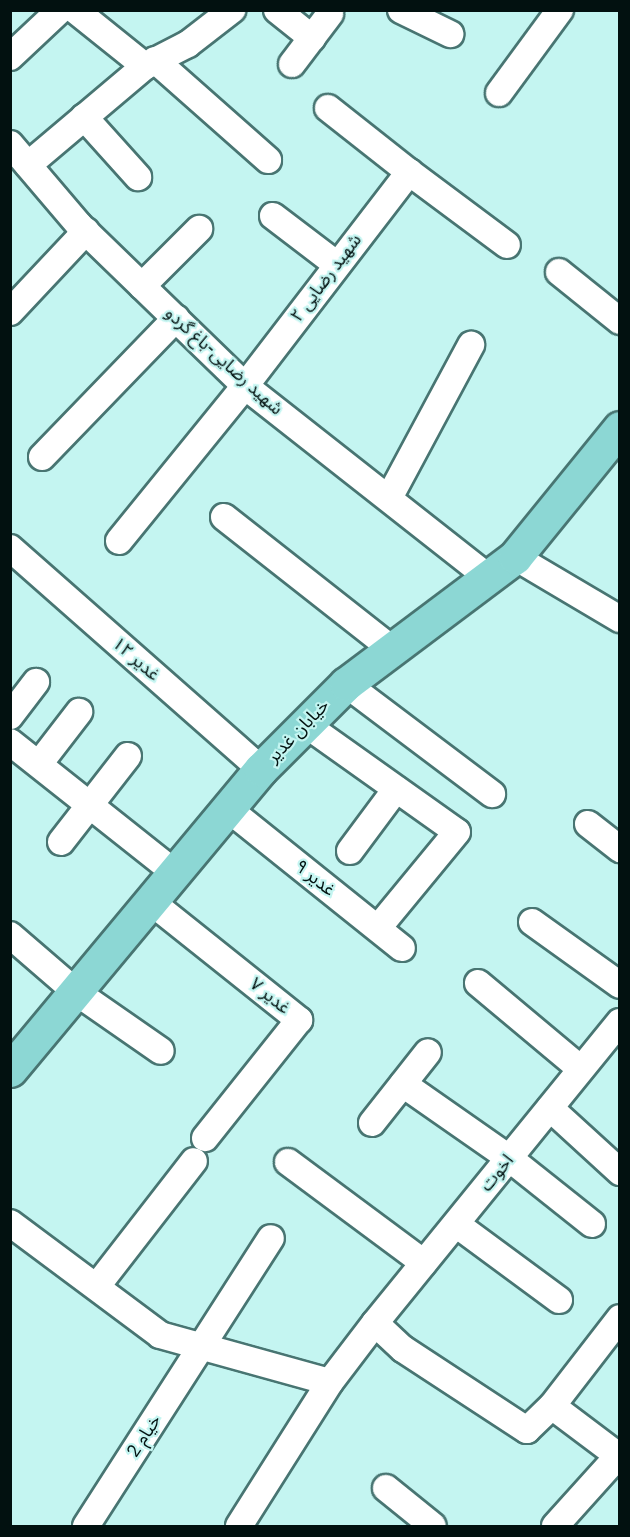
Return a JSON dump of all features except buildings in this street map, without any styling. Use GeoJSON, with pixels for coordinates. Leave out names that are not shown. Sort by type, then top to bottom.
{"type":"FeatureCollection","features":[{"type":"Feature","properties":{"kind":"main road","name":"خیابان غدیر"},"geometry":{"type":"LineString","coordinates":[[12,1065],[76,992],[261,769],[346,684],[515,557],[620,428]]}},
{"type":"Feature","properties":{"kind":"street"},"geometry":{"type":"LineString","coordinates":[[10,57],[60,10]]}},
{"type":"Feature","properties":{"kind":"street"},"geometry":{"type":"LineString","coordinates":[[75,10],[150,63],[267,160]]}},
{"type":"Feature","properties":{"kind":"street"},"geometry":{"type":"LineString","coordinates":[[28,165],[150,63],[188,44],[232,10]]}},
{"type":"Feature","properties":{"kind":"street"},"geometry":{"type":"LineString","coordinates":[[277,10],[312,38]]}},
{"type":"Feature","properties":{"kind":"street"},"geometry":{"type":"LineString","coordinates":[[401,10],[450,34]]}},
{"type":"Feature","properties":{"kind":"street"},"geometry":{"type":"LineString","coordinates":[[499,93],[560,10]]}},
{"type":"Feature","properties":{"kind":"street"},"geometry":{"type":"LineString","coordinates":[[292,64],[330,14]]}},
{"type":"Feature","properties":{"kind":"street"},"geometry":{"type":"LineString","coordinates":[[328,108],[507,245]]}},
{"type":"Feature","properties":{"kind":"street"},"geometry":{"type":"LineString","coordinates":[[84,117],[138,177]]}},
{"type":"Feature","properties":{"kind":"street","name":"شهید رضایی-باغ گردو"},"geometry":{"type":"LineString","coordinates":[[10,144],[86,231],[245,386],[488,577]]}},
{"type":"Feature","properties":{"kind":"street","name":"شهید رضایی ۲"},"geometry":{"type":"LineString","coordinates":[[119,541],[245,386],[409,171]]}},
{"type":"Feature","properties":{"kind":"street"},"geometry":{"type":"LineString","coordinates":[[273,216],[336,264]]}},
{"type":"Feature","properties":{"kind":"street"},"geometry":{"type":"LineString","coordinates":[[142,285],[199,229]]}},
{"type":"Feature","properties":{"kind":"street"},"geometry":{"type":"LineString","coordinates":[[10,312],[86,231]]}},
{"type":"Feature","properties":{"kind":"street"},"geometry":{"type":"LineString","coordinates":[[559,272],[620,321]]}},
{"type":"Feature","properties":{"kind":"street"},"geometry":{"type":"LineString","coordinates":[[42,457],[176,318]]}},
{"type":"Feature","properties":{"kind":"street"},"geometry":{"type":"LineString","coordinates":[[389,498],[471,345]]}},
{"type":"Feature","properties":{"kind":"street"},"geometry":{"type":"LineString","coordinates":[[224,516],[392,649]]}},
{"type":"Feature","properties":{"kind":"street","name":"غدیر ۱۲"},"geometry":{"type":"LineString","coordinates":[[10,548],[261,769]]}},
{"type":"Feature","properties":{"kind":"street"},"geometry":{"type":"LineString","coordinates":[[515,557],[620,619]]}},
{"type":"Feature","properties":{"kind":"street"},"geometry":{"type":"LineString","coordinates":[[10,716],[36,682]]}},
{"type":"Feature","properties":{"kind":"street"},"geometry":{"type":"LineString","coordinates":[[346,684],[492,794]]}},
{"type":"Feature","properties":{"kind":"street"},"geometry":{"type":"LineString","coordinates":[[39,764],[80,712]]}},
{"type":"Feature","properties":{"kind":"street"},"geometry":{"type":"LineString","coordinates":[[305,724],[457,832],[378,928]]}},
{"type":"Feature","properties":{"kind":"street"},"geometry":{"type":"LineString","coordinates":[[10,742],[174,872]]}},
{"type":"Feature","properties":{"kind":"street"},"geometry":{"type":"LineString","coordinates":[[61,842],[128,756]]}},
{"type":"Feature","properties":{"kind":"street"},"geometry":{"type":"LineString","coordinates":[[350,851],[396,789]]}},
{"type":"Feature","properties":{"kind":"street","name":"غدیر ۹"},"geometry":{"type":"LineString","coordinates":[[227,808],[402,948]]}},
{"type":"Feature","properties":{"kind":"street"},"geometry":{"type":"LineString","coordinates":[[588,824],[620,849]]}},
{"type":"Feature","properties":{"kind":"street","name":"غدیر ۷"},"geometry":{"type":"LineString","coordinates":[[150,901],[299,1020],[205,1138]]}},
{"type":"Feature","properties":{"kind":"street"},"geometry":{"type":"LineString","coordinates":[[532,922],[620,985]]}},
{"type":"Feature","properties":{"kind":"street"},"geometry":{"type":"LineString","coordinates":[[10,935],[76,992],[162,1051]]}},
{"type":"Feature","properties":{"kind":"street"},"geometry":{"type":"LineString","coordinates":[[478,983],[581,1069]]}},
{"type":"Feature","properties":{"kind":"street","name":"اخوت"},"geometry":{"type":"LineString","coordinates":[[239,1527],[330,1382],[375,1323],[581,1069],[617,1031]]}},
{"type":"Feature","properties":{"kind":"street"},"geometry":{"type":"LineString","coordinates":[[372,1123],[428,1052]]}},
{"type":"Feature","properties":{"kind":"street"},"geometry":{"type":"LineString","coordinates":[[403,1084],[509,1158],[592,1224]]}},
{"type":"Feature","properties":{"kind":"street"},"geometry":{"type":"LineString","coordinates":[[550,1108],[620,1172]]}},
{"type":"Feature","properties":{"kind":"street"},"geometry":{"type":"LineString","coordinates":[[97,1286],[194,1161]]}},
{"type":"Feature","properties":{"kind":"street"},"geometry":{"type":"LineString","coordinates":[[288,1162],[424,1263]]}},
{"type":"Feature","properties":{"kind":"street"},"geometry":{"type":"LineString","coordinates":[[10,1223],[160,1335],[203,1345],[330,1382]]}},
{"type":"Feature","properties":{"kind":"street"},"geometry":{"type":"LineString","coordinates":[[456,1224],[559,1300]]}},
{"type":"Feature","properties":{"kind":"street","name":"2 خیام"},"geometry":{"type":"LineString","coordinates":[[86,1527],[271,1238]]}},
{"type":"Feature","properties":{"kind":"street"},"geometry":{"type":"LineString","coordinates":[[375,1323],[403,1349],[527,1430],[552,1406],[616,1329]]}},
{"type":"Feature","properties":{"kind":"street"},"geometry":{"type":"LineString","coordinates":[[552,1406],[619,1456],[555,1527]]}},
{"type":"Feature","properties":{"kind":"street"},"geometry":{"type":"LineString","coordinates":[[386,1488],[433,1527]]}}]}
